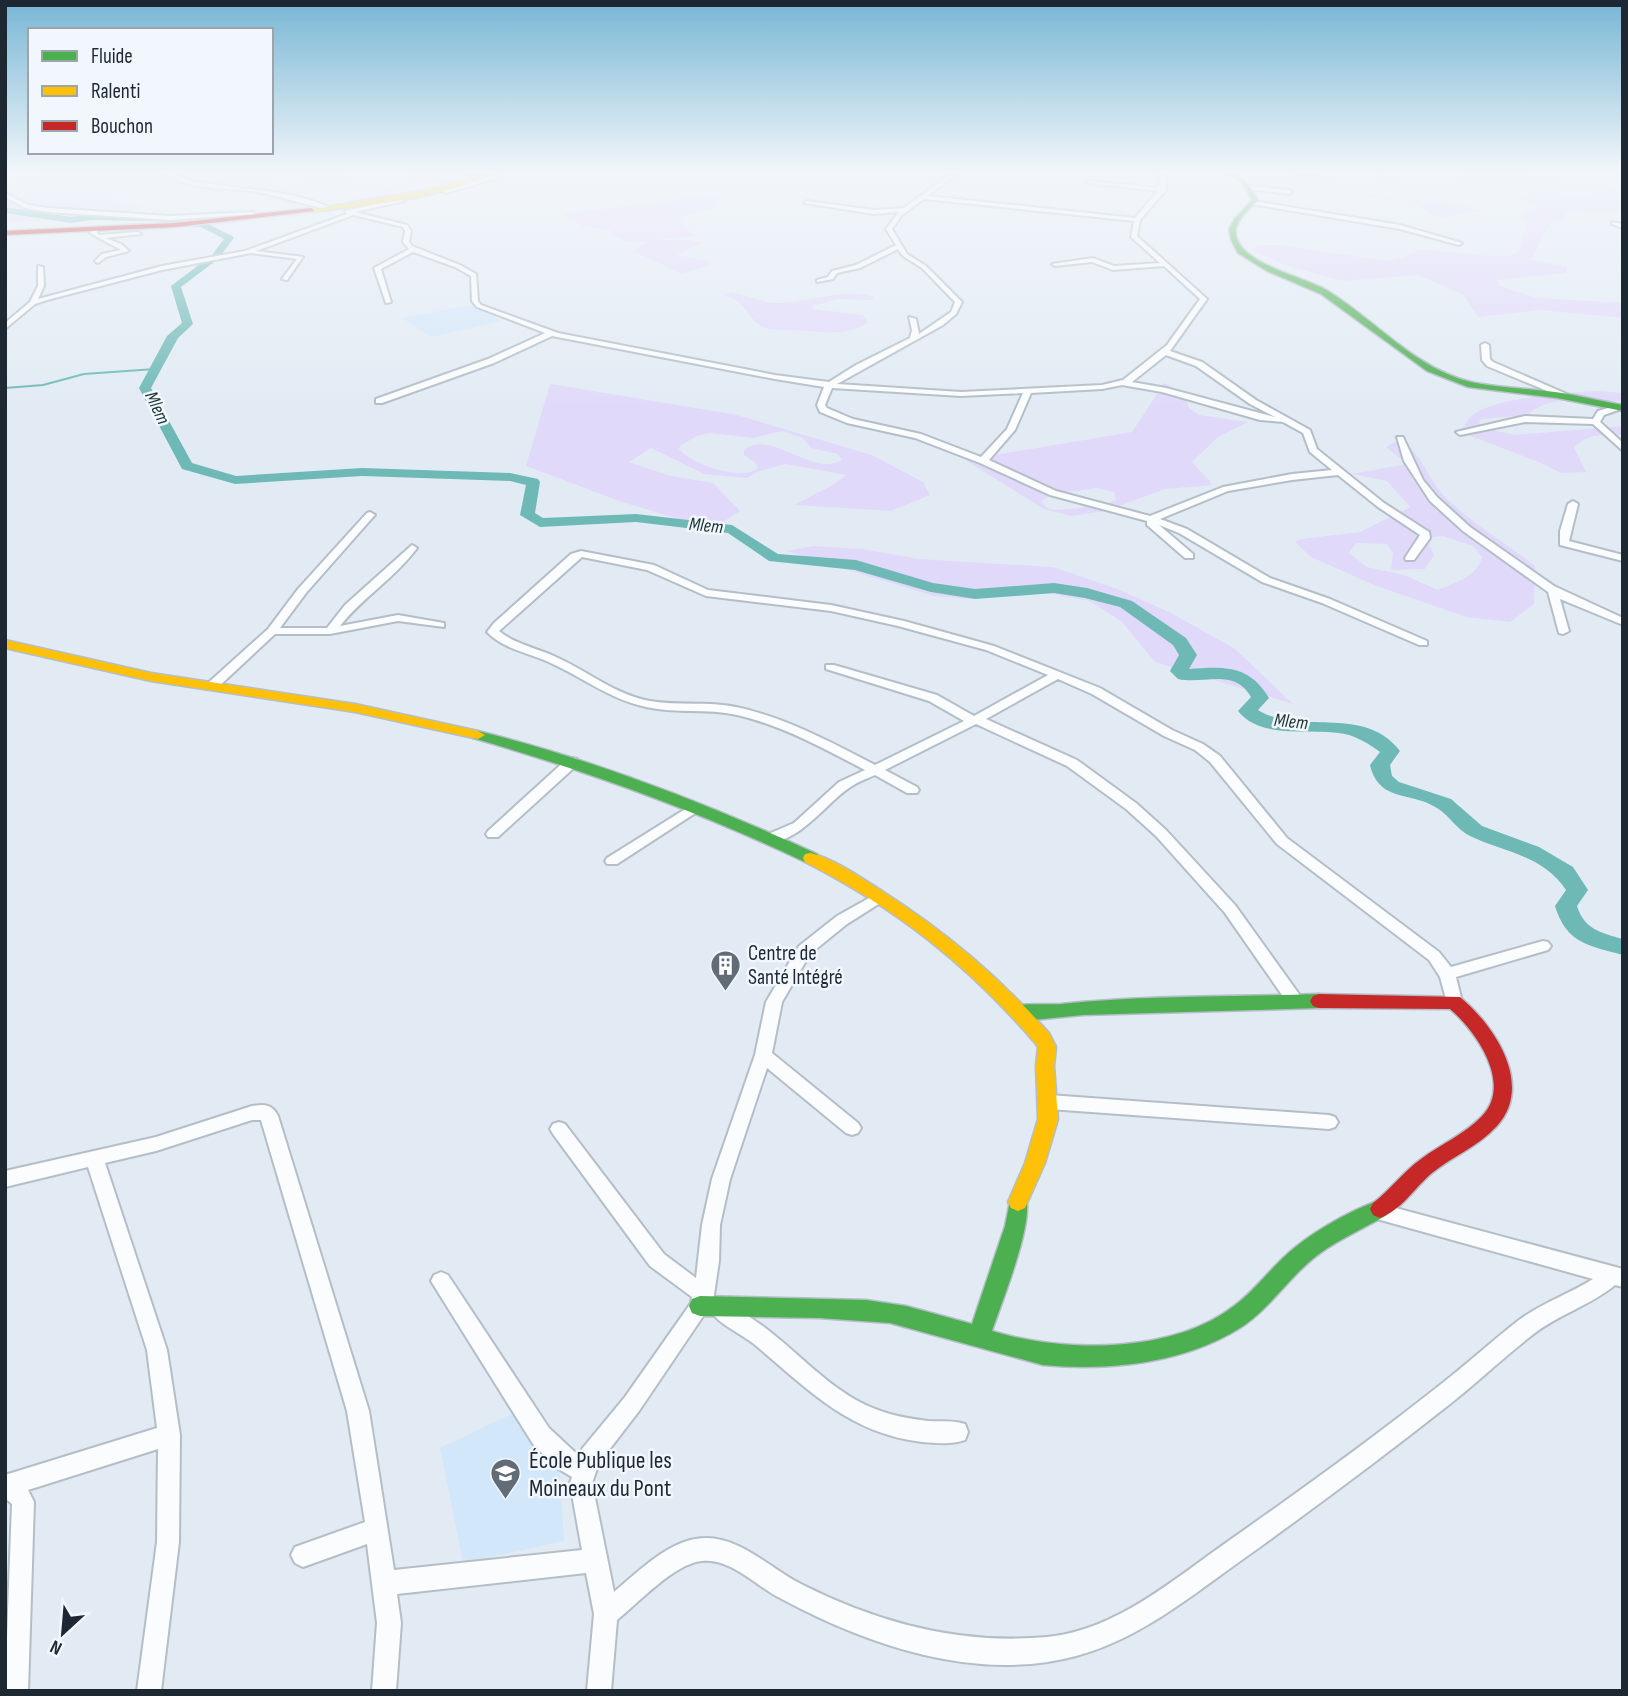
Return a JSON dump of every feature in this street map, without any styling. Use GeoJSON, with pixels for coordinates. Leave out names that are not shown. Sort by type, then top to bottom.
{"type":"FeatureCollection","features":[{"type":"Feature","properties":{"kind":"main road"},"geometry":{"type":"LineString","coordinates":[[1240,250],[1270,269],[1324,292],[1430,369],[1468,384],[1620,407]]}},
{"type":"Feature","properties":{"kind":"main road"},"geometry":{"type":"LineString","coordinates":[[5,644],[96,666],[315,701],[424,722],[572,762],[695,807],[817,858],[880,897],[961,954],[1010,1005],[1020,1011],[1041,1034],[1047,1047],[1045,1066],[1049,1102],[1043,1142],[1018,1196],[1016,1226],[979,1336]]}},
{"type":"Feature","properties":{"kind":"main road"},"geometry":{"type":"LineString","coordinates":[[705,1303],[862,1309],[894,1314],[1039,1353],[1077,1354],[1141,1350],[1181,1341],[1223,1326],[1246,1311],[1287,1267],[1341,1227],[1377,1211],[1402,1192],[1430,1163],[1454,1149],[1490,1120],[1505,1098],[1506,1084],[1489,1046],[1463,1007],[1454,1002],[1294,1001],[1083,1008],[1033,1013],[1020,1011]]}},
{"type":"Feature","properties":{"kind":"street"},"geometry":{"type":"LineString","coordinates":[[98,261],[104,255],[125,250]]}},
{"type":"Feature","properties":{"kind":"street"},"geometry":{"type":"LineString","coordinates":[[33,303],[162,268],[254,250]]}},
{"type":"Feature","properties":{"kind":"street"},"geometry":{"type":"LineString","coordinates":[[388,302],[377,268],[412,250]]}},
{"type":"Feature","properties":{"kind":"street"},"geometry":{"type":"LineString","coordinates":[[413,250],[444,259],[471,271],[475,278],[475,301],[479,306],[550,334],[828,386],[950,394],[1027,393],[1102,387],[1138,376],[1178,339],[1204,301],[1200,294],[1148,250]]}},
{"type":"Feature","properties":{"kind":"street"},"geometry":{"type":"LineString","coordinates":[[819,281],[831,278],[834,272],[858,267],[890,250]]}},
{"type":"Feature","properties":{"kind":"street"},"geometry":{"type":"LineString","coordinates":[[901,250],[924,267],[960,305],[948,320],[828,386],[821,405],[832,415],[918,436],[983,461],[1053,493],[1147,518],[1183,531],[1266,580],[1326,601],[1423,643]]}},
{"type":"Feature","properties":{"kind":"street"},"geometry":{"type":"LineString","coordinates":[[246,253],[301,258],[285,279]]}},
{"type":"Feature","properties":{"kind":"street"},"geometry":{"type":"LineString","coordinates":[[1055,264],[1091,260],[1115,268],[1166,264]]}},
{"type":"Feature","properties":{"kind":"street"},"geometry":{"type":"LineString","coordinates":[[5,327],[33,303],[41,286],[40,267]]}},
{"type":"Feature","properties":{"kind":"street"},"geometry":{"type":"LineString","coordinates":[[912,319],[916,330],[914,338]]}},
{"type":"Feature","properties":{"kind":"street"},"geometry":{"type":"LineString","coordinates":[[914,338],[951,330]]}},
{"type":"Feature","properties":{"kind":"street"},"geometry":{"type":"LineString","coordinates":[[379,401],[419,388],[550,334]]}},
{"type":"Feature","properties":{"kind":"street"},"geometry":{"type":"LineString","coordinates":[[519,339],[534,342]]}},
{"type":"Feature","properties":{"kind":"street"},"geometry":{"type":"LineString","coordinates":[[1485,345],[1486,360],[1490,364],[1572,398]]}},
{"type":"Feature","properties":{"kind":"street"},"geometry":{"type":"LineString","coordinates":[[1165,352],[1196,362],[1253,402],[1307,432],[1312,450],[1424,534],[1425,538],[1410,558]]}},
{"type":"Feature","properties":{"kind":"street"},"geometry":{"type":"LineString","coordinates":[[1122,383],[1173,393],[1259,418],[1290,423]]}},
{"type":"Feature","properties":{"kind":"street"},"geometry":{"type":"LineString","coordinates":[[983,461],[1012,430],[1027,393]]}},
{"type":"Feature","properties":{"kind":"street"},"geometry":{"type":"LineString","coordinates":[[1595,422],[1601,413],[1620,407]]}},
{"type":"Feature","properties":{"kind":"street"},"geometry":{"type":"LineString","coordinates":[[1460,432],[1524,419],[1595,422],[1623,448]]}},
{"type":"Feature","properties":{"kind":"street"},"geometry":{"type":"LineString","coordinates":[[1400,439],[1410,469],[1438,506],[1485,545],[1553,591],[1623,622]]}},
{"type":"Feature","properties":{"kind":"street"},"geometry":{"type":"LineString","coordinates":[[1147,518],[1226,489],[1338,472]]}},
{"type":"Feature","properties":{"kind":"street"},"geometry":{"type":"LineString","coordinates":[[1573,504],[1564,543],[1623,558]]}},
{"type":"Feature","properties":{"kind":"street"},"geometry":{"type":"LineString","coordinates":[[212,686],[272,631],[302,591],[370,515]]}},
{"type":"Feature","properties":{"kind":"street"},"geometry":{"type":"LineString","coordinates":[[1147,518],[1189,556]]}},
{"type":"Feature","properties":{"kind":"street"},"geometry":{"type":"LineString","coordinates":[[330,631],[349,607],[402,561],[412,548]]}},
{"type":"Feature","properties":{"kind":"street"},"geometry":{"type":"LineString","coordinates":[[912,790],[806,736],[747,713],[719,707],[667,707],[612,694],[556,662],[493,632],[575,556],[581,554],[650,567],[706,593],[831,608],[900,623],[990,648],[1096,691],[1168,733],[1199,747],[1215,759],[1282,841],[1434,956],[1447,974],[1454,1002]]}},
{"type":"Feature","properties":{"kind":"street"},"geometry":{"type":"LineString","coordinates":[[1553,591],[1563,632]]}},
{"type":"Feature","properties":{"kind":"street"},"geometry":{"type":"LineString","coordinates":[[272,631],[330,631],[398,618],[440,625]]}},
{"type":"Feature","properties":{"kind":"street"},"geometry":{"type":"LineString","coordinates":[[830,667],[933,698],[1072,763],[1131,806],[1161,833],[1230,909],[1294,1001]]}},
{"type":"Feature","properties":{"kind":"street"},"geometry":{"type":"LineString","coordinates":[[771,838],[799,826],[845,785],[976,720],[1045,682],[1054,676],[1054,673]]}},
{"type":"Feature","properties":{"kind":"street"},"geometry":{"type":"LineString","coordinates":[[493,834],[572,762]]}},
{"type":"Feature","properties":{"kind":"street"},"geometry":{"type":"LineString","coordinates":[[612,861],[695,807]]}},
{"type":"Feature","properties":{"kind":"street"},"geometry":{"type":"LineString","coordinates":[[599,1691],[606,1614],[581,1483],[583,1471],[590,1457],[705,1303],[711,1225],[721,1179],[763,1055],[774,1002],[804,950],[842,920],[880,897]]}},
{"type":"Feature","properties":{"kind":"street"},"geometry":{"type":"LineString","coordinates":[[1447,974],[1543,946]]}},
{"type":"Feature","properties":{"kind":"street"},"geometry":{"type":"LineString","coordinates":[[763,1055],[852,1128]]}},
{"type":"Feature","properties":{"kind":"street"},"geometry":{"type":"LineString","coordinates":[[1049,1102],[1329,1122]]}},
{"type":"Feature","properties":{"kind":"street"},"geometry":{"type":"LineString","coordinates":[[5,1179],[156,1144],[252,1112],[263,1111],[269,1116],[358,1411],[386,1584],[389,1623],[384,1691]]}},
{"type":"Feature","properties":{"kind":"street"},"geometry":{"type":"LineString","coordinates":[[559,1129],[657,1260],[705,1303],[755,1332],[820,1388],[850,1409],[893,1428],[926,1434],[957,1432]]}},
{"type":"Feature","properties":{"kind":"street"},"geometry":{"type":"LineString","coordinates":[[95,1160],[157,1350],[169,1434],[168,1542],[149,1691]]}},
{"type":"Feature","properties":{"kind":"street"},"geometry":{"type":"LineString","coordinates":[[1377,1211],[1617,1276]]}},
{"type":"Feature","properties":{"kind":"street"},"geometry":{"type":"LineString","coordinates":[[606,1614],[683,1554],[703,1549],[725,1553],[785,1589],[838,1615],[904,1638],[957,1650],[981,1653],[1051,1649],[1103,1635],[1143,1615],[1286,1515],[1374,1450],[1540,1316],[1596,1290],[1617,1276]]}},
{"type":"Feature","properties":{"kind":"street"},"geometry":{"type":"LineString","coordinates":[[441,1281],[541,1436],[565,1460],[583,1471]]}},
{"type":"Feature","properties":{"kind":"street"},"geometry":{"type":"LineString","coordinates":[[5,1486],[169,1434]]}},
{"type":"Feature","properties":{"kind":"street"},"geometry":{"type":"LineString","coordinates":[[5,1486],[17,1492],[23,1502],[16,1691]]}},
{"type":"Feature","properties":{"kind":"street"},"geometry":{"type":"LineString","coordinates":[[303,1555],[377,1529]]}},
{"type":"Feature","properties":{"kind":"street"},"geometry":{"type":"LineString","coordinates":[[386,1584],[595,1560]]}},
{"type":"Feature","properties":{"kind":"shaded area"},"geometry":{"type":"Polygon","coordinates":[[[687,250],[676,255],[708,261],[710,265],[682,274],[633,251],[687,250]]]}},
{"type":"Feature","properties":{"kind":"shaded area"},"geometry":{"type":"Polygon","coordinates":[[[1313,250],[1387,261],[1418,250],[1488,256],[1509,256],[1536,250],[1531,260],[1567,267],[1567,273],[1497,280],[1499,286],[1537,298],[1623,303],[1623,318],[1540,310],[1478,317],[1463,294],[1417,275],[1344,281],[1291,267],[1253,251],[1313,250]]]}},
{"type":"Feature","properties":{"kind":"shaded area"},"geometry":{"type":"Polygon","coordinates":[[[732,292],[774,303],[850,294],[874,297],[871,300],[838,299],[813,306],[812,309],[863,315],[868,322],[842,332],[822,332],[772,329],[759,325],[743,306],[733,298],[725,296],[732,292]]]}},
{"type":"Feature","properties":{"kind":"shaded area"},"geometry":{"type":"Polygon","coordinates":[[[472,305],[501,321],[431,337],[402,318],[472,305]]]}},
{"type":"Feature","properties":{"kind":"shaded area"},"geometry":{"type":"Polygon","coordinates":[[[1164,383],[1180,392],[1189,408],[1199,415],[1248,422],[1218,437],[1192,462],[1213,485],[1165,489],[1106,511],[1071,516],[1044,509],[965,460],[1132,432],[1164,383]],[[1096,488],[1058,494],[1041,502],[1055,510],[1083,507],[1116,500],[1114,492],[1096,488]]]}},
{"type":"Feature","properties":{"kind":"shaded area"},"geometry":{"type":"Polygon","coordinates":[[[550,384],[737,415],[872,455],[923,482],[930,495],[891,511],[794,505],[833,485],[846,475],[786,464],[759,471],[747,478],[704,474],[651,448],[629,462],[671,476],[713,483],[740,511],[712,529],[619,501],[526,466],[550,384]],[[782,431],[753,438],[709,433],[697,436],[679,449],[705,465],[741,473],[758,468],[756,463],[744,455],[744,450],[755,445],[779,448],[818,463],[830,464],[842,460],[838,454],[811,448],[803,438],[782,431]]]}},
{"type":"Feature","properties":{"kind":"shaded area"},"geometry":{"type":"Polygon","coordinates":[[[1599,391],[1623,393],[1623,401],[1560,401],[1537,408],[1528,415],[1481,419],[1479,423],[1483,428],[1515,435],[1623,426],[1623,435],[1597,436],[1585,439],[1574,447],[1586,472],[1561,473],[1460,432],[1474,414],[1484,408],[1534,397],[1599,391]]]}},
{"type":"Feature","properties":{"kind":"shaded area"},"geometry":{"type":"Polygon","coordinates":[[[1400,439],[1408,445],[1447,499],[1535,566],[1534,604],[1510,622],[1466,617],[1374,585],[1311,557],[1295,542],[1360,532],[1410,507],[1387,481],[1352,474],[1407,464],[1386,447],[1400,439]],[[1443,536],[1426,538],[1434,555],[1425,569],[1391,570],[1393,553],[1387,544],[1356,543],[1349,553],[1367,567],[1404,575],[1438,590],[1471,574],[1480,564],[1482,557],[1473,546],[1443,536]]]}},
{"type":"Feature","properties":{"kind":"shaded area"},"geometry":{"type":"Polygon","coordinates":[[[814,546],[862,549],[919,559],[1053,567],[1115,588],[1169,612],[1234,648],[1293,704],[1155,662],[1122,622],[1090,601],[1031,590],[995,589],[968,599],[934,596],[786,551],[814,546]]]}},
{"type":"Feature","properties":{"kind":"shaded area","name":"École Publique les Moineaux du Pont"},"geometry":{"type":"Polygon","coordinates":[[[516,1412],[559,1462],[564,1541],[463,1563],[440,1448],[516,1412]]]}},
{"type":"Feature","properties":{"kind":"waterway","name":"Mlem"},"geometry":{"type":"LineString","coordinates":[[220,250],[215,257],[176,286],[188,324],[173,336],[145,388],[187,466],[235,480],[362,472],[510,477],[533,482],[527,515],[540,523],[636,518],[732,529],[774,558],[856,565],[931,587],[975,594],[1054,588],[1087,593],[1126,604],[1180,642],[1188,655],[1179,671],[1184,675],[1228,674],[1247,681],[1260,698],[1247,711],[1258,718],[1282,725],[1347,729],[1380,743],[1390,751],[1380,765],[1383,778],[1392,786],[1444,803],[1475,831],[1532,852],[1565,872],[1577,890],[1566,906],[1574,925],[1586,936],[1623,947]]}},
{"type":"Feature","properties":{"kind":"waterway"},"geometry":{"type":"LineString","coordinates":[[5,388],[43,385],[84,374],[155,369]]}},
{"type":"Feature","properties":{"kind":"traffic: fast"},"geometry":{"type":"LineString","coordinates":[[1240,250],[1270,269],[1324,292],[1430,369],[1468,384],[1557,395],[1623,408]]}},
{"type":"Feature","properties":{"kind":"traffic: fast"},"geometry":{"type":"LineString","coordinates":[[478,735],[647,789],[811,858]]}},
{"type":"Feature","properties":{"kind":"traffic: fast"},"geometry":{"type":"LineString","coordinates":[[1019,1011],[1033,1013],[1083,1008],[1319,1001]]}},
{"type":"Feature","properties":{"kind":"traffic: fast"},"geometry":{"type":"LineString","coordinates":[[979,1336],[1016,1226],[1018,1202]]}},
{"type":"Feature","properties":{"kind":"traffic: fast"},"geometry":{"type":"LineString","coordinates":[[700,1306],[866,1310],[923,1320],[1002,1345],[1043,1354],[1120,1355],[1197,1337],[1232,1321],[1254,1304],[1312,1247],[1380,1209]]}},
{"type":"Feature","properties":{"kind":"traffic: slow"},"geometry":{"type":"LineString","coordinates":[[5,644],[151,677],[355,708],[478,735]]}},
{"type":"Feature","properties":{"kind":"traffic: slow"},"geometry":{"type":"LineString","coordinates":[[811,858],[854,880],[926,927],[959,954],[1042,1038],[1047,1047],[1045,1066],[1048,1119],[1035,1163],[1018,1202]]}},
{"type":"Feature","properties":{"kind":"traffic: jam"},"geometry":{"type":"LineString","coordinates":[[1319,1001],[1454,1002],[1481,1032],[1494,1053],[1502,1074],[1504,1092],[1500,1107],[1492,1120],[1480,1131],[1425,1167],[1380,1209]]}},
{"type":"Feature","properties":{"kind":"place","name":"Centre de Santé Intégré"},"geometry":{"type":"Point","coordinates":[725,992]}},
{"type":"Feature","properties":{"kind":"place","name":"École Publique les Moineaux du Pont"},"geometry":{"type":"Point","coordinates":[506,1501]}}]}
